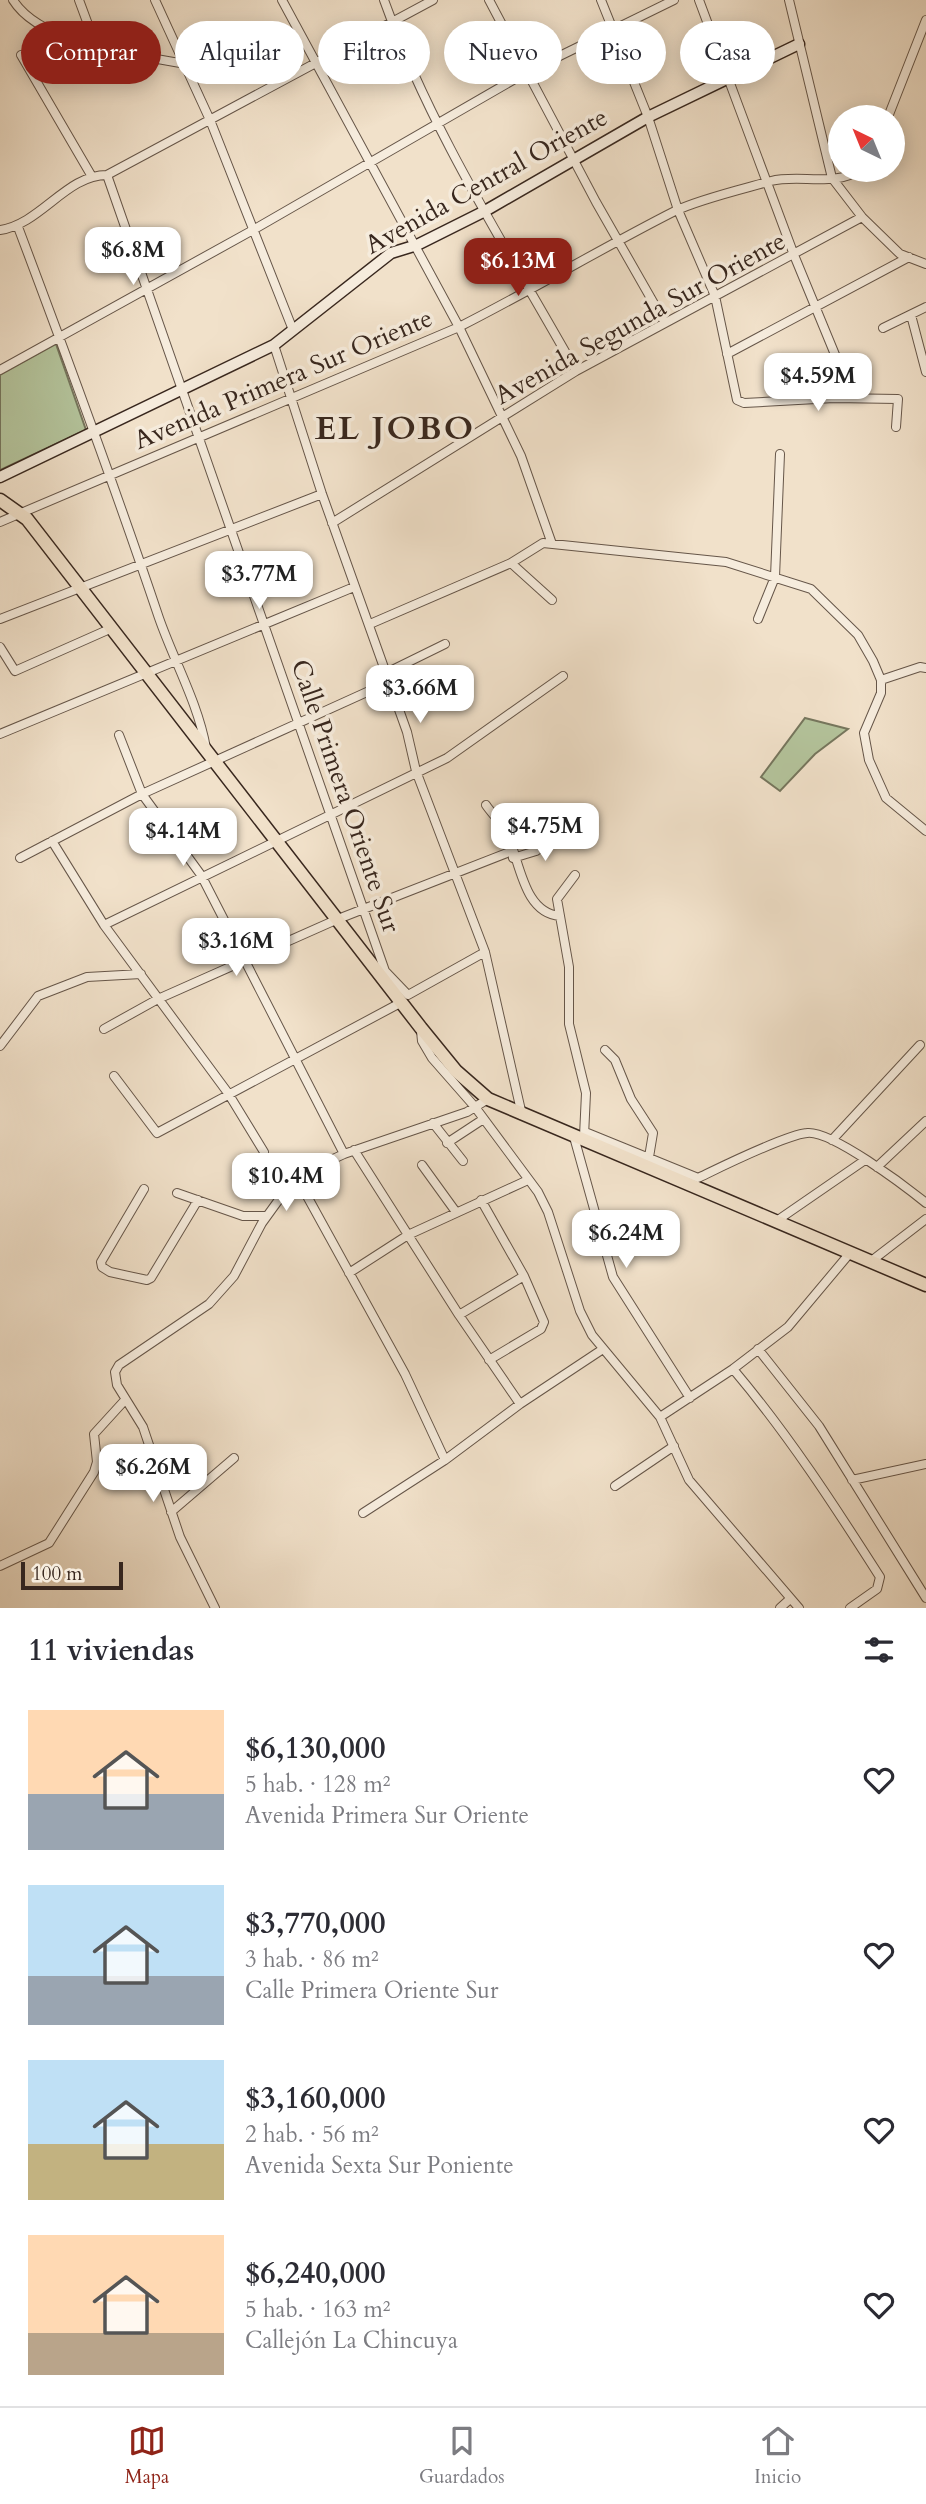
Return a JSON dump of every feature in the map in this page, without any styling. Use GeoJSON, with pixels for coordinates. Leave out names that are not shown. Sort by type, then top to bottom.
{"type":"FeatureCollection","features":[{"type":"Feature","properties":{"kind":"main road"},"geometry":{"type":"LineString","coordinates":[[0,500],[20,514],[80,587],[276,841],[405,999],[421,1028],[456,1070],[488,1099],[926,1285]]}},
{"type":"Feature","properties":{"kind":"street"},"geometry":{"type":"LineString","coordinates":[[13,0],[21,13],[33,21]]}},
{"type":"Feature","properties":{"kind":"street"},"geometry":{"type":"LineString","coordinates":[[79,0],[87,21]]}},
{"type":"Feature","properties":{"kind":"street"},"geometry":{"type":"LineString","coordinates":[[155,0],[175,43]]}},
{"type":"Feature","properties":{"kind":"street"},"geometry":{"type":"LineString","coordinates":[[282,0],[459,327],[504,418],[552,544]]}},
{"type":"Feature","properties":{"kind":"street"},"geometry":{"type":"LineString","coordinates":[[384,0],[392,21]]}},
{"type":"Feature","properties":{"kind":"street"},"geometry":{"type":"LineString","coordinates":[[394,21],[433,0]]}},
{"type":"Feature","properties":{"kind":"street"},"geometry":{"type":"LineString","coordinates":[[489,0],[500,21]]}},
{"type":"Feature","properties":{"kind":"street"},"geometry":{"type":"LineString","coordinates":[[601,0],[608,21]]}},
{"type":"Feature","properties":{"kind":"street"},"geometry":{"type":"LineString","coordinates":[[632,21],[674,0]]}},
{"type":"Feature","properties":{"kind":"street"},"geometry":{"type":"LineString","coordinates":[[699,0],[707,21]]}},
{"type":"Feature","properties":{"kind":"street"},"geometry":{"type":"LineString","coordinates":[[789,0],[828,162]]}},
{"type":"Feature","properties":{"kind":"street"},"geometry":{"type":"LineString","coordinates":[[893,105],[926,20]]}},
{"type":"Feature","properties":{"kind":"street","name":"Avenida Central Oriente"},"geometry":{"type":"LineString","coordinates":[[775,56],[799,44]]}},
{"type":"Feature","properties":{"kind":"street"},"geometry":{"type":"LineString","coordinates":[[0,230],[18,228],[91,175],[107,175],[316,63]]}},
{"type":"Feature","properties":{"kind":"street"},"geometry":{"type":"LineString","coordinates":[[38,84],[91,175]]}},
{"type":"Feature","properties":{"kind":"street"},"geometry":{"type":"LineString","coordinates":[[194,84],[293,330]]}},
{"type":"Feature","properties":{"kind":"street"},"geometry":{"type":"LineString","coordinates":[[418,84],[485,211],[576,371]]}},
{"type":"Feature","properties":{"kind":"street"},"geometry":{"type":"LineString","coordinates":[[0,370],[253,230],[507,84]]}},
{"type":"Feature","properties":{"kind":"street"},"geometry":{"type":"LineString","coordinates":[[533,84],[665,323]]}},
{"type":"Feature","properties":{"kind":"street"},"geometry":{"type":"LineString","coordinates":[[634,84],[648,117],[677,210],[715,296],[740,402],[898,399],[896,427]]}},
{"type":"Feature","properties":{"kind":"street","name":"Avenida Central Oriente"},"geometry":{"type":"LineString","coordinates":[[0,477],[274,345],[391,253],[417,245],[485,211],[648,117],[718,84]]}},
{"type":"Feature","properties":{"kind":"street"},"geometry":{"type":"LineString","coordinates":[[731,84],[794,255],[843,374],[846,398]]}},
{"type":"Feature","properties":{"kind":"street","name":"Calle Primera Oriente Sur"},"geometry":{"type":"LineString","coordinates":[[107,175],[148,287],[197,438],[232,529],[263,625],[299,722],[384,974]]}},
{"type":"Feature","properties":{"kind":"street","name":"Avenida Primera Sur Oriente"},"geometry":{"type":"LineString","coordinates":[[0,522],[459,327],[531,291],[677,210],[782,178],[828,178]]}},
{"type":"Feature","properties":{"kind":"street"},"geometry":{"type":"LineString","coordinates":[[835,182],[862,217],[900,254],[926,264]]}},
{"type":"Feature","properties":{"kind":"street","name":"Avenida Segunda Sur Oriente"},"geometry":{"type":"LineString","coordinates":[[332,523],[576,371],[862,217]]}},
{"type":"Feature","properties":{"kind":"street"},"geometry":{"type":"LineString","coordinates":[[18,228],[95,433],[207,750]]}},
{"type":"Feature","properties":{"kind":"street"},"geometry":{"type":"LineString","coordinates":[[727,354],[816,309],[909,257]]}},
{"type":"Feature","properties":{"kind":"street"},"geometry":{"type":"LineString","coordinates":[[883,328],[926,307]]}},
{"type":"Feature","properties":{"kind":"street"},"geometry":{"type":"LineString","coordinates":[[911,315],[926,372]]}},
{"type":"Feature","properties":{"kind":"street"},"geometry":{"type":"LineString","coordinates":[[274,345],[322,494],[407,732],[416,771],[485,952],[522,1115]]}},
{"type":"Feature","properties":{"kind":"street"},"geometry":{"type":"LineString","coordinates":[[758,620],[775,577],[780,454]]}},
{"type":"Feature","properties":{"kind":"street"},"geometry":{"type":"LineString","coordinates":[[0,620],[322,494]]}},
{"type":"Feature","properties":{"kind":"street"},"geometry":{"type":"LineString","coordinates":[[370,624],[511,563],[543,543],[726,562],[775,577],[820,595],[858,635],[881,680],[881,694],[864,733],[869,760],[886,798],[926,831]]}},
{"type":"Feature","properties":{"kind":"street"},"geometry":{"type":"LineString","coordinates":[[511,563],[552,600]]}},
{"type":"Feature","properties":{"kind":"street"},"geometry":{"type":"LineString","coordinates":[[0,734],[354,587]]}},
{"type":"Feature","properties":{"kind":"street"},"geometry":{"type":"LineString","coordinates":[[0,647],[15,671],[112,628]]}},
{"type":"Feature","properties":{"kind":"street"},"geometry":{"type":"LineString","coordinates":[[20,858],[142,794],[215,762],[388,678],[445,644]]}},
{"type":"Feature","properties":{"kind":"street"},"geometry":{"type":"LineString","coordinates":[[881,680],[919,667],[926,668]]}},
{"type":"Feature","properties":{"kind":"street"},"geometry":{"type":"LineString","coordinates":[[104,925],[201,875],[447,758],[563,676]]}},
{"type":"Feature","properties":{"kind":"street"},"geometry":{"type":"LineString","coordinates":[[181,718],[196,714]]}},
{"type":"Feature","properties":{"kind":"street"},"geometry":{"type":"LineString","coordinates":[[119,735],[142,794],[201,875],[344,1154]]}},
{"type":"Feature","properties":{"kind":"street"},"geometry":{"type":"LineString","coordinates":[[486,805],[507,833],[513,855],[537,904],[544,912],[560,916]]}},
{"type":"Feature","properties":{"kind":"street"},"geometry":{"type":"LineString","coordinates":[[104,1029],[158,999],[363,908],[454,872],[536,851],[557,835]]}},
{"type":"Feature","properties":{"kind":"street"},"geometry":{"type":"LineString","coordinates":[[52,841],[104,925],[228,1093],[264,1152]]}},
{"type":"Feature","properties":{"kind":"street"},"geometry":{"type":"LineString","coordinates":[[575,876],[557,899],[569,967],[569,1024],[586,1093],[581,1137],[613,1277],[690,1398]]}},
{"type":"Feature","properties":{"kind":"street"},"geometry":{"type":"LineString","coordinates":[[114,1076],[157,1133],[405,999],[485,952]]}},
{"type":"Feature","properties":{"kind":"street"},"geometry":{"type":"LineString","coordinates":[[0,1046],[38,996],[87,977],[141,974]]}},
{"type":"Feature","properties":{"kind":"street"},"geometry":{"type":"LineString","coordinates":[[421,1028],[422,1041],[432,1058],[475,1107],[548,1212],[580,1311],[603,1349],[660,1417],[689,1480],[799,1608]]}},
{"type":"Feature","properties":{"kind":"street"},"geometry":{"type":"LineString","coordinates":[[832,1140],[920,1045]]}},
{"type":"Feature","properties":{"kind":"street"},"geometry":{"type":"LineString","coordinates":[[605,1050],[615,1060],[631,1100],[653,1133],[649,1157]]}},
{"type":"Feature","properties":{"kind":"street"},"geometry":{"type":"LineString","coordinates":[[215,1608],[171,1512],[143,1427],[117,1385],[116,1372],[119,1364],[209,1304],[234,1276],[266,1216],[296,1176],[344,1154],[475,1107],[488,1099]]}},
{"type":"Feature","properties":{"kind":"street"},"geometry":{"type":"LineString","coordinates":[[447,1143],[482,1120]]}},
{"type":"Feature","properties":{"kind":"street"},"geometry":{"type":"LineString","coordinates":[[877,1167],[926,1121]]}},
{"type":"Feature","properties":{"kind":"street"},"geometry":{"type":"LineString","coordinates":[[433,1123],[463,1161]]}},
{"type":"Feature","properties":{"kind":"street"},"geometry":{"type":"LineString","coordinates":[[698,1178],[800,1134],[822,1133],[926,1202]]}},
{"type":"Feature","properties":{"kind":"street"},"geometry":{"type":"LineString","coordinates":[[581,1137],[649,1157],[698,1178],[705,1192]]}},
{"type":"Feature","properties":{"kind":"street"},"geometry":{"type":"LineString","coordinates":[[355,1150],[459,1315],[520,1404]]}},
{"type":"Feature","properties":{"kind":"street"},"geometry":{"type":"LineString","coordinates":[[775,1222],[865,1160]]}},
{"type":"Feature","properties":{"kind":"street"},"geometry":{"type":"LineString","coordinates":[[422,1165],[456,1212]]}},
{"type":"Feature","properties":{"kind":"street"},"geometry":{"type":"LineString","coordinates":[[296,1176],[405,1374],[445,1460]]}},
{"type":"Feature","properties":{"kind":"street"},"geometry":{"type":"LineString","coordinates":[[349,1273],[408,1235],[528,1180]]}},
{"type":"Feature","properties":{"kind":"street"},"geometry":{"type":"LineString","coordinates":[[144,1189],[101,1262],[102,1267],[110,1272],[147,1280],[151,1278],[198,1200]]}},
{"type":"Feature","properties":{"kind":"street"},"geometry":{"type":"LineString","coordinates":[[177,1193],[243,1216],[266,1216]]}},
{"type":"Feature","properties":{"kind":"street"},"geometry":{"type":"LineString","coordinates":[[481,1200],[524,1276],[544,1322],[541,1329],[489,1360]]}},
{"type":"Feature","properties":{"kind":"street"},"geometry":{"type":"LineString","coordinates":[[870,1262],[926,1219]]}},
{"type":"Feature","properties":{"kind":"street"},"geometry":{"type":"LineString","coordinates":[[660,1417],[733,1369],[788,1326],[850,1253]]}},
{"type":"Feature","properties":{"kind":"street"},"geometry":{"type":"LineString","coordinates":[[459,1315],[524,1276]]}},
{"type":"Feature","properties":{"kind":"street"},"geometry":{"type":"LineString","coordinates":[[363,1513],[445,1460],[520,1404],[603,1349]]}},
{"type":"Feature","properties":{"kind":"street"},"geometry":{"type":"LineString","coordinates":[[758,1349],[819,1426],[926,1598]]}},
{"type":"Feature","properties":{"kind":"street"},"geometry":{"type":"LineString","coordinates":[[733,1369],[809,1466],[880,1577],[877,1589],[850,1608]]}},
{"type":"Feature","properties":{"kind":"street"},"geometry":{"type":"LineString","coordinates":[[0,1566],[42,1549],[56,1535],[94,1472],[97,1462],[94,1434],[125,1400]]}},
{"type":"Feature","properties":{"kind":"street"},"geometry":{"type":"LineString","coordinates":[[615,1486],[674,1446]]}},
{"type":"Feature","properties":{"kind":"street"},"geometry":{"type":"LineString","coordinates":[[171,1512],[234,1458]]}},
{"type":"Feature","properties":{"kind":"street"},"geometry":{"type":"LineString","coordinates":[[852,1480],[926,1464]]}},
{"type":"Feature","properties":{"kind":"street"},"geometry":{"type":"LineString","coordinates":[[780,1608],[790,1599]]}},
{"type":"Feature","properties":{"kind":"green space"},"geometry":{"type":"Polygon","coordinates":[[[56,344],[86,430],[0,470],[0,375],[56,344]]]}},
{"type":"Feature","properties":{"kind":"green space"},"geometry":{"type":"Polygon","coordinates":[[[805,718],[848,729],[815,754],[780,791],[761,777],[805,718]]]}},
{"type":"Feature","properties":{"kind":"district","name":"EL JOBO"},"geometry":{"type":"Point","coordinates":[395,428]}}]}
